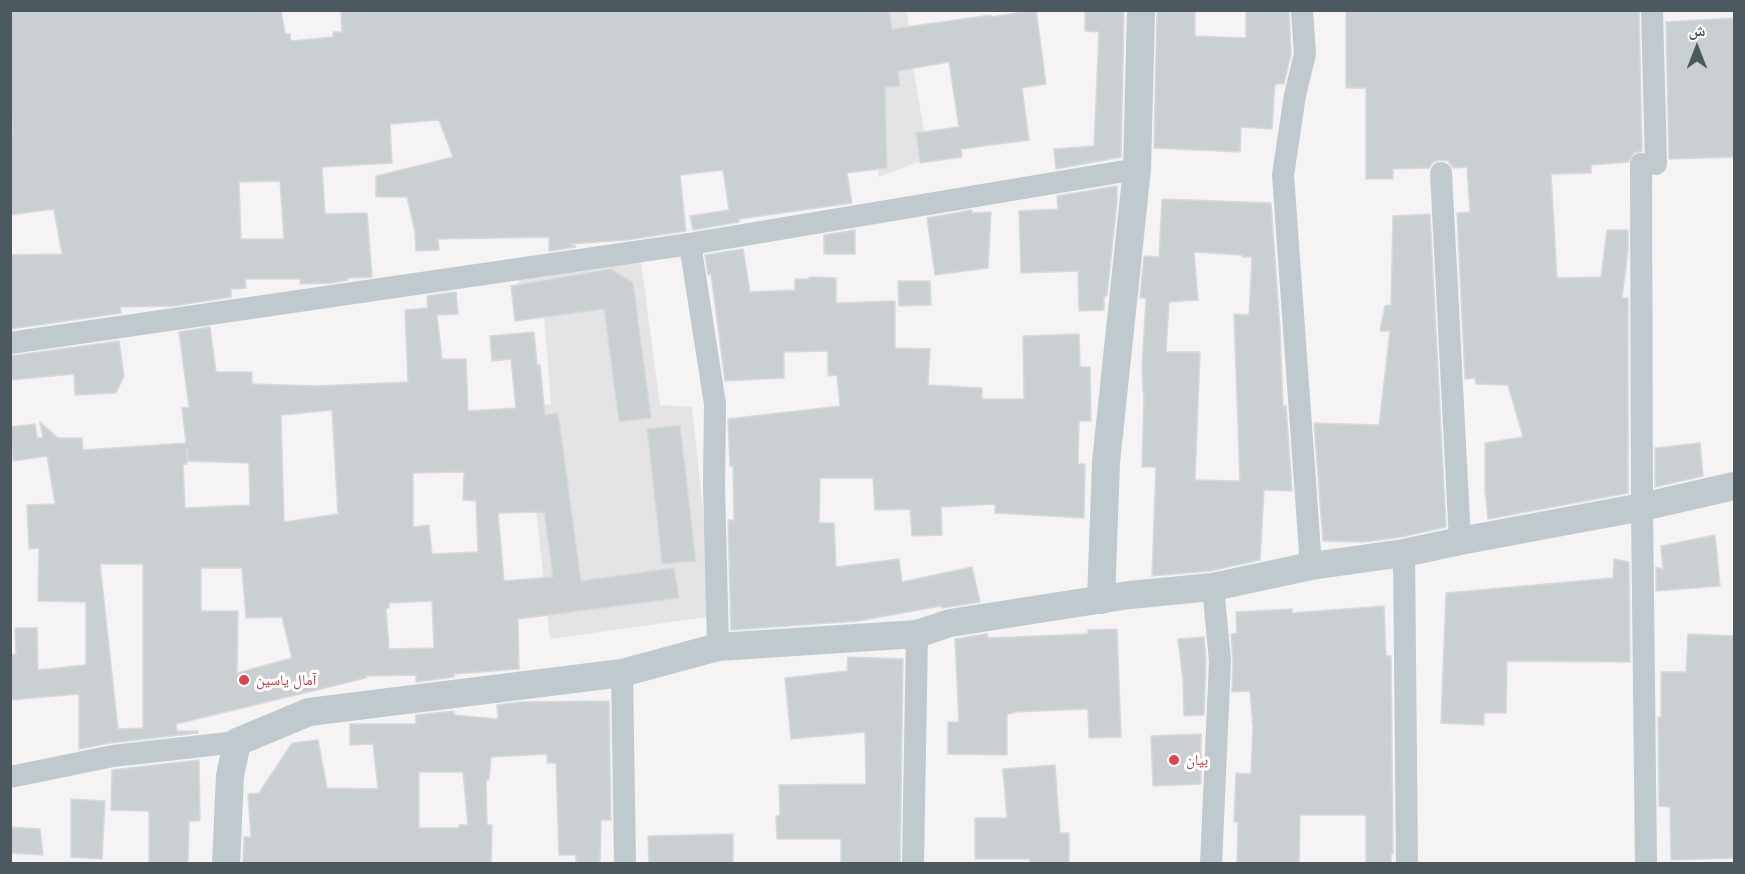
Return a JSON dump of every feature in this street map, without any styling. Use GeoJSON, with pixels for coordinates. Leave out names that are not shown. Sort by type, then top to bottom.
{"type":"FeatureCollection","features":[{"type":"Feature","properties":{"kind":"street"},"geometry":{"type":"LineString","coordinates":[[1101,600],[1106,462],[1137,169],[1141,10]]}},
{"type":"Feature","properties":{"kind":"street"},"geometry":{"type":"LineString","coordinates":[[1302,10],[1305,54],[1295,95],[1283,175],[1311,566]]}},
{"type":"Feature","properties":{"kind":"street"},"geometry":{"type":"LineString","coordinates":[[1646,864],[1642,507],[1652,10]]}},
{"type":"Feature","properties":{"kind":"street"},"geometry":{"type":"LineString","coordinates":[[10,343],[690,244],[1137,169]]}},
{"type":"Feature","properties":{"kind":"street"},"geometry":{"type":"LineString","coordinates":[[1441,173],[1460,541]]}},
{"type":"Feature","properties":{"kind":"street"},"geometry":{"type":"LineString","coordinates":[[690,244],[716,404],[714,486],[718,647]]}},
{"type":"Feature","properties":{"kind":"street"},"geometry":{"type":"LineString","coordinates":[[10,777],[113,756],[237,742],[309,712],[622,673],[718,647],[917,634],[950,623],[1101,600],[1213,587],[1311,566],[1404,553],[1642,507],[1734,486]]}},
{"type":"Feature","properties":{"kind":"street"},"geometry":{"type":"LineString","coordinates":[[1404,553],[1407,864]]}},
{"type":"Feature","properties":{"kind":"street"},"geometry":{"type":"LineString","coordinates":[[1211,864],[1220,661],[1213,587]]}},
{"type":"Feature","properties":{"kind":"street"},"geometry":{"type":"LineString","coordinates":[[913,864],[917,634]]}},
{"type":"Feature","properties":{"kind":"street"},"geometry":{"type":"LineString","coordinates":[[622,673],[625,864]]}},
{"type":"Feature","properties":{"kind":"street"},"geometry":{"type":"LineString","coordinates":[[226,864],[230,776],[237,742]]}},
{"type":"Feature","properties":{"kind":"shaded area"},"geometry":{"type":"Polygon","coordinates":[[[849,11],[907,11],[913,68],[929,158],[879,177],[849,11]]]}},
{"type":"Feature","properties":{"kind":"shaded area"},"geometry":{"type":"Polygon","coordinates":[[[640,255],[660,405],[692,407],[714,616],[550,639],[525,409],[551,404],[544,317],[519,314],[518,272],[640,255]]]}},
{"type":"Feature","properties":{"kind":"building"},"geometry":{"type":"Polygon","coordinates":[[[10,10],[281,10],[285,34],[290,34],[291,41],[333,37],[333,32],[342,32],[341,10],[889,10],[892,29],[1036,10],[1046,84],[1022,88],[1029,140],[961,149],[962,157],[920,163],[916,133],[959,127],[949,62],[898,71],[900,86],[885,87],[887,168],[847,173],[852,203],[739,219],[739,222],[693,230],[690,216],[729,210],[723,170],[680,175],[686,231],[626,240],[571,244],[576,247],[549,251],[549,237],[438,239],[439,250],[416,251],[415,232],[407,197],[376,197],[376,176],[453,157],[439,120],[390,124],[392,163],[322,167],[325,214],[367,213],[372,277],[348,278],[348,280],[331,283],[300,284],[300,279],[245,279],[246,288],[231,289],[231,297],[173,306],[120,307],[121,313],[10,329],[10,255],[62,254],[54,209],[10,215],[10,134],[13,134],[10,103],[10,10]],[[280,181],[239,182],[241,239],[284,239],[280,181]]]}},
{"type":"Feature","properties":{"kind":"building"},"geometry":{"type":"Polygon","coordinates":[[[1085,10],[1124,10],[1121,157],[1056,169],[1054,149],[1094,146],[1099,32],[1085,31],[1085,10]]]}},
{"type":"Feature","properties":{"kind":"building"},"geometry":{"type":"Polygon","coordinates":[[[1157,10],[1195,10],[1195,36],[1246,38],[1246,10],[1289,10],[1291,53],[1284,84],[1275,84],[1272,129],[1241,127],[1240,152],[1154,148],[1157,10]]]}},
{"type":"Feature","properties":{"kind":"building"},"geometry":{"type":"Polygon","coordinates":[[[1346,10],[1639,10],[1642,151],[1634,153],[1628,162],[1591,165],[1591,173],[1551,174],[1557,278],[1601,277],[1607,230],[1628,230],[1628,251],[1622,298],[1628,298],[1628,493],[1488,519],[1485,490],[1485,443],[1523,437],[1508,385],[1476,384],[1475,378],[1465,379],[1457,213],[1470,212],[1467,167],[1453,168],[1448,161],[1440,160],[1433,162],[1429,168],[1393,169],[1393,179],[1366,179],[1366,88],[1346,88],[1346,10]]]}},
{"type":"Feature","properties":{"kind":"building"},"geometry":{"type":"Polygon","coordinates":[[[1734,18],[1734,157],[1669,159],[1666,22],[1734,18]]]}},
{"type":"Feature","properties":{"kind":"building"},"geometry":{"type":"Polygon","coordinates":[[[1117,186],[1104,310],[1079,311],[1078,271],[1021,273],[1019,211],[1058,209],[1057,196],[1117,186]]]}},
{"type":"Feature","properties":{"kind":"building"},"geometry":{"type":"Polygon","coordinates":[[[1162,199],[1271,203],[1283,406],[1286,406],[1292,491],[1264,490],[1260,560],[1210,571],[1152,576],[1156,467],[1142,467],[1144,392],[1142,368],[1146,298],[1140,298],[1144,256],[1159,257],[1162,199]],[[1194,252],[1198,300],[1169,302],[1166,352],[1200,352],[1195,480],[1240,481],[1234,314],[1249,315],[1252,257],[1242,257],[1242,255],[1194,252]]]}},
{"type":"Feature","properties":{"kind":"building"},"geometry":{"type":"Polygon","coordinates":[[[972,210],[972,213],[991,212],[988,268],[935,275],[927,218],[972,210]]]}},
{"type":"Feature","properties":{"kind":"building"},"geometry":{"type":"Polygon","coordinates":[[[1430,214],[1446,527],[1401,537],[1363,542],[1323,541],[1314,423],[1379,425],[1390,331],[1380,331],[1385,306],[1391,305],[1393,216],[1430,214]]]}},
{"type":"Feature","properties":{"kind":"building"},"geometry":{"type":"Polygon","coordinates":[[[855,230],[855,254],[824,254],[824,235],[855,230]]]}},
{"type":"Feature","properties":{"kind":"building"},"geometry":{"type":"Polygon","coordinates":[[[743,249],[750,292],[795,290],[795,279],[836,278],[836,303],[895,301],[895,348],[930,349],[928,385],[982,388],[982,399],[1024,399],[1023,336],[1079,334],[1080,367],[1090,367],[1091,421],[1079,421],[1078,464],[1085,464],[1084,518],[995,513],[995,504],[941,507],[942,535],[912,536],[910,509],[875,510],[873,478],[820,478],[819,523],[834,523],[836,567],[899,559],[902,582],[972,567],[980,602],[942,608],[941,606],[858,621],[731,630],[728,520],[734,520],[733,466],[730,466],[728,419],[840,406],[837,375],[828,376],[828,351],[784,352],[784,378],[725,381],[711,274],[708,275],[705,255],[743,249]]]}},
{"type":"Feature","properties":{"kind":"building"},"geometry":{"type":"Polygon","coordinates":[[[611,269],[633,283],[651,418],[619,422],[604,309],[515,321],[511,286],[611,269]]]}},
{"type":"Feature","properties":{"kind":"building"},"geometry":{"type":"Polygon","coordinates":[[[898,281],[930,281],[931,305],[899,306],[898,281]]]}},
{"type":"Feature","properties":{"kind":"building"},"geometry":{"type":"Polygon","coordinates":[[[456,292],[458,314],[437,315],[442,359],[466,359],[468,411],[516,408],[511,359],[492,361],[490,336],[534,332],[545,415],[558,413],[581,581],[674,568],[679,598],[518,619],[519,669],[454,674],[454,677],[416,682],[416,675],[366,676],[366,678],[176,724],[177,731],[198,731],[198,733],[79,749],[79,694],[10,700],[10,655],[16,654],[15,628],[37,628],[38,670],[86,665],[86,602],[38,601],[39,548],[29,549],[27,505],[55,504],[47,456],[13,461],[10,427],[35,424],[37,438],[43,438],[40,422],[58,438],[82,438],[83,450],[186,443],[182,408],[189,407],[179,332],[210,327],[216,372],[252,372],[252,384],[317,386],[408,382],[405,310],[428,308],[427,296],[456,292]],[[332,410],[281,415],[284,522],[338,514],[332,410]],[[187,448],[187,464],[183,464],[185,508],[250,505],[249,463],[188,461],[187,448]],[[464,472],[413,473],[413,527],[429,525],[432,554],[478,552],[476,501],[463,500],[464,472]],[[544,512],[498,513],[504,581],[553,577],[544,512]],[[100,564],[118,729],[143,728],[143,564],[100,564]],[[201,568],[201,611],[238,611],[237,673],[292,658],[282,617],[246,618],[242,568],[201,568]],[[432,601],[389,603],[389,608],[386,608],[389,649],[434,648],[432,601]]]}},
{"type":"Feature","properties":{"kind":"building"},"geometry":{"type":"Polygon","coordinates":[[[119,341],[124,376],[116,393],[75,395],[74,374],[10,380],[10,356],[119,341]]]}},
{"type":"Feature","properties":{"kind":"building"},"geometry":{"type":"Polygon","coordinates":[[[680,425],[696,561],[662,564],[647,429],[680,425]]]}},
{"type":"Feature","properties":{"kind":"building"},"geometry":{"type":"Polygon","coordinates":[[[1700,443],[1703,476],[1655,487],[1655,448],[1700,443]]]}},
{"type":"Feature","properties":{"kind":"building"},"geometry":{"type":"Polygon","coordinates":[[[1715,535],[1720,586],[1656,591],[1656,567],[1663,569],[1661,546],[1715,535]]]}},
{"type":"Feature","properties":{"kind":"building"},"geometry":{"type":"Polygon","coordinates":[[[1614,559],[1629,562],[1630,662],[1507,661],[1506,713],[1484,713],[1484,725],[1441,723],[1446,593],[1613,578],[1614,559]]]}},
{"type":"Feature","properties":{"kind":"building"},"geometry":{"type":"Polygon","coordinates":[[[1384,606],[1386,656],[1391,656],[1393,854],[1391,854],[1391,864],[1366,864],[1366,815],[1300,815],[1299,864],[1237,864],[1238,822],[1234,822],[1236,773],[1251,774],[1253,728],[1250,691],[1232,692],[1231,634],[1237,633],[1236,612],[1292,609],[1292,613],[1384,606]]]}},
{"type":"Feature","properties":{"kind":"building"},"geometry":{"type":"Polygon","coordinates":[[[1117,629],[1121,737],[1089,738],[1088,709],[1014,712],[1007,714],[1007,755],[948,754],[948,722],[959,722],[955,639],[987,634],[988,638],[1088,634],[1088,630],[1117,629]]]}},
{"type":"Feature","properties":{"kind":"building"},"geometry":{"type":"Polygon","coordinates":[[[1688,634],[1734,636],[1734,858],[1671,860],[1670,807],[1659,806],[1658,717],[1661,717],[1661,672],[1686,672],[1688,634]]]}},
{"type":"Feature","properties":{"kind":"building"},"geometry":{"type":"Polygon","coordinates":[[[1204,637],[1206,661],[1204,715],[1184,716],[1178,639],[1204,637]]]}},
{"type":"Feature","properties":{"kind":"building"},"geometry":{"type":"Polygon","coordinates":[[[848,657],[903,659],[900,864],[841,864],[841,839],[777,839],[776,816],[780,816],[779,785],[866,784],[865,732],[791,739],[785,678],[847,671],[848,657]]]}},
{"type":"Feature","properties":{"kind":"building"},"geometry":{"type":"Polygon","coordinates":[[[609,701],[611,820],[601,820],[600,864],[576,864],[576,855],[559,855],[556,763],[547,763],[547,754],[491,757],[489,780],[486,780],[487,825],[492,825],[491,864],[243,864],[244,837],[251,837],[248,794],[259,793],[292,743],[318,740],[327,788],[378,789],[373,744],[350,745],[350,724],[416,724],[416,715],[454,711],[454,715],[498,719],[497,705],[520,702],[609,701]],[[419,772],[419,828],[459,828],[459,825],[468,825],[463,772],[419,772]]]}},
{"type":"Feature","properties":{"kind":"building"},"geometry":{"type":"Polygon","coordinates":[[[1201,734],[1201,784],[1153,786],[1151,736],[1201,734]]]}},
{"type":"Feature","properties":{"kind":"building"},"geometry":{"type":"Polygon","coordinates":[[[199,760],[200,821],[189,821],[188,864],[149,864],[149,811],[111,810],[112,770],[199,760]]]}},
{"type":"Feature","properties":{"kind":"building"},"geometry":{"type":"Polygon","coordinates":[[[1055,765],[1060,833],[1069,833],[1069,864],[1030,864],[1030,859],[975,859],[975,818],[1007,818],[1003,769],[1055,765]]]}},
{"type":"Feature","properties":{"kind":"building"},"geometry":{"type":"Polygon","coordinates":[[[71,799],[105,801],[102,859],[71,857],[71,799]]]}},
{"type":"Feature","properties":{"kind":"building"},"geometry":{"type":"Polygon","coordinates":[[[10,827],[40,829],[43,855],[10,853],[10,827]]]}},
{"type":"Feature","properties":{"kind":"building"},"geometry":{"type":"Polygon","coordinates":[[[733,834],[733,864],[649,864],[648,836],[733,834]]]}},
{"type":"Feature","properties":{"kind":"place","name":"آمال ياسين"},"geometry":{"type":"Point","coordinates":[244,680]}},
{"type":"Feature","properties":{"kind":"place","name":"بيان"},"geometry":{"type":"Point","coordinates":[1174,760]}}]}
